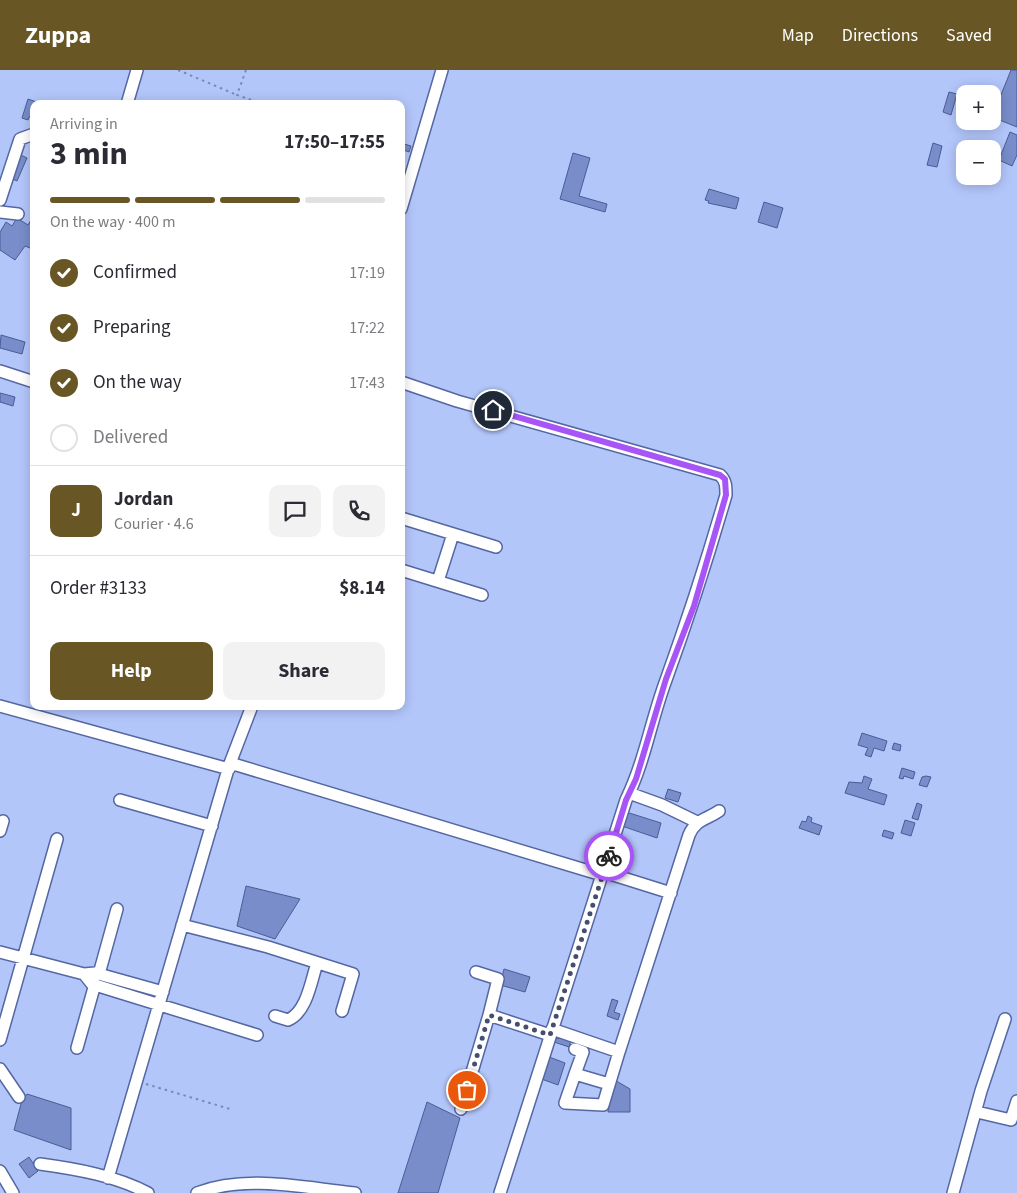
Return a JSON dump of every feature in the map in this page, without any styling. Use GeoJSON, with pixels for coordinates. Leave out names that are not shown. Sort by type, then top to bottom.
{"type":"FeatureCollection","features":[{"type":"Feature","properties":{"kind":"street"},"geometry":{"type":"LineString","coordinates":[[128,100],[137,70]]}},
{"type":"Feature","properties":{"kind":"street"},"geometry":{"type":"LineString","coordinates":[[405,195],[442,70]]}},
{"type":"Feature","properties":{"kind":"street"},"geometry":{"type":"LineString","coordinates":[[0,200],[20,139],[30,135]]}},
{"type":"Feature","properties":{"kind":"street"},"geometry":{"type":"LineString","coordinates":[[0,212],[18,214]]}},
{"type":"Feature","properties":{"kind":"street"},"geometry":{"type":"LineString","coordinates":[[0,371],[30,381]]}},
{"type":"Feature","properties":{"kind":"street"},"geometry":{"type":"LineString","coordinates":[[405,383],[457,401],[720,475],[725,479],[726,495],[694,606],[666,679],[636,779],[629,793],[500,1193]]}},
{"type":"Feature","properties":{"kind":"street"},"geometry":{"type":"LineString","coordinates":[[405,519],[496,548]]}},
{"type":"Feature","properties":{"kind":"street"},"geometry":{"type":"LineString","coordinates":[[438,581],[453,534]]}},
{"type":"Feature","properties":{"kind":"street"},"geometry":{"type":"LineString","coordinates":[[405,571],[482,595]]}},
{"type":"Feature","properties":{"kind":"street"},"geometry":{"type":"LineString","coordinates":[[0,706],[230,766],[671,893]]}},
{"type":"Feature","properties":{"kind":"street"},"geometry":{"type":"LineString","coordinates":[[108,1178],[230,766],[251,710]]}},
{"type":"Feature","properties":{"kind":"street"},"geometry":{"type":"LineString","coordinates":[[629,793],[697,822]]}},
{"type":"Feature","properties":{"kind":"street"},"geometry":{"type":"LineString","coordinates":[[120,800],[212,826]]}},
{"type":"Feature","properties":{"kind":"street"},"geometry":{"type":"LineString","coordinates":[[575,1049],[583,1052],[566,1103],[602,1105],[687,841],[697,822],[719,811]]}},
{"type":"Feature","properties":{"kind":"street"},"geometry":{"type":"LineString","coordinates":[[0,1040],[57,839]]}},
{"type":"Feature","properties":{"kind":"street"},"geometry":{"type":"LineString","coordinates":[[78,1048],[117,909]]}},
{"type":"Feature","properties":{"kind":"street"},"geometry":{"type":"LineString","coordinates":[[182,925],[353,974],[342,1011]]}},
{"type":"Feature","properties":{"kind":"street"},"geometry":{"type":"LineString","coordinates":[[0,952],[84,974],[161,998],[174,1010],[257,1035]]}},
{"type":"Feature","properties":{"kind":"street"},"geometry":{"type":"LineString","coordinates":[[275,1016],[288,1020],[295,1018],[302,1008],[317,963]]}},
{"type":"Feature","properties":{"kind":"street"},"geometry":{"type":"LineString","coordinates":[[461,1109],[498,978],[476,972]]}},
{"type":"Feature","properties":{"kind":"street"},"geometry":{"type":"LineString","coordinates":[[489,1015],[619,1052]]}},
{"type":"Feature","properties":{"kind":"street"},"geometry":{"type":"LineString","coordinates":[[953,1193],[977,1112],[981,1091],[1005,1019]]}},
{"type":"Feature","properties":{"kind":"street"},"geometry":{"type":"LineString","coordinates":[[0,1069],[19,1097]]}},
{"type":"Feature","properties":{"kind":"street"},"geometry":{"type":"LineString","coordinates":[[575,1074],[609,1084]]}},
{"type":"Feature","properties":{"kind":"street"},"geometry":{"type":"LineString","coordinates":[[977,1112],[1010,1120],[1017,1101]]}},
{"type":"Feature","properties":{"kind":"street"},"geometry":{"type":"LineString","coordinates":[[40,1164],[88,1172],[133,1185],[148,1193]]}},
{"type":"Feature","properties":{"kind":"street"},"geometry":{"type":"LineString","coordinates":[[0,1171],[13,1193]]}},
{"type":"Feature","properties":{"kind":"street"},"geometry":{"type":"LineString","coordinates":[[198,1193],[215,1186],[257,1183],[355,1193]]}},
{"type":"Feature","properties":{"kind":"path"},"geometry":{"type":"LineString","coordinates":[[178,70],[188,76],[252,100]]}},
{"type":"Feature","properties":{"kind":"path"},"geometry":{"type":"LineString","coordinates":[[238,95],[246,70]]}},
{"type":"Feature","properties":{"kind":"path"},"geometry":{"type":"LineString","coordinates":[[136,1081],[230,1109]]}},
{"type":"Feature","properties":{"kind":"building"},"geometry":{"type":"Polygon","coordinates":[[[1011,70],[1017,70],[1017,127],[1001,121],[1001,95],[1011,70]]]}},
{"type":"Feature","properties":{"kind":"building"},"geometry":{"type":"Polygon","coordinates":[[[949,92],[956,94],[951,115],[943,112],[949,92]]]}},
{"type":"Feature","properties":{"kind":"building"},"geometry":{"type":"Polygon","coordinates":[[[28,99],[31,100],[30,117],[28,120],[22,118],[28,99]]]}},
{"type":"Feature","properties":{"kind":"building"},"geometry":{"type":"Polygon","coordinates":[[[1010,132],[1017,135],[1017,155],[1012,166],[1001,161],[1001,155],[1010,132]]]}},
{"type":"Feature","properties":{"kind":"building"},"geometry":{"type":"Polygon","coordinates":[[[933,143],[942,146],[937,167],[927,165],[933,143]]]}},
{"type":"Feature","properties":{"kind":"building"},"geometry":{"type":"Polygon","coordinates":[[[405,144],[411,146],[409,152],[405,150],[405,144]]]}},
{"type":"Feature","properties":{"kind":"building"},"geometry":{"type":"Polygon","coordinates":[[[573,153],[590,158],[579,196],[607,204],[605,212],[560,199],[573,153]]]}},
{"type":"Feature","properties":{"kind":"building"},"geometry":{"type":"Polygon","coordinates":[[[19,154],[27,158],[17,181],[8,177],[19,154]]]}},
{"type":"Feature","properties":{"kind":"building"},"geometry":{"type":"Polygon","coordinates":[[[709,189],[739,198],[736,209],[708,203],[709,201],[705,200],[709,189]]]}},
{"type":"Feature","properties":{"kind":"building"},"geometry":{"type":"Polygon","coordinates":[[[764,202],[783,208],[777,228],[758,222],[764,202]]]}},
{"type":"Feature","properties":{"kind":"building"},"geometry":{"type":"Polygon","coordinates":[[[17,218],[28,225],[30,222],[30,248],[25,246],[15,260],[0,250],[0,232],[6,222],[12,226],[17,218]]]}},
{"type":"Feature","properties":{"kind":"building"},"geometry":{"type":"Polygon","coordinates":[[[1,335],[25,342],[22,354],[0,348],[1,335]]]}},
{"type":"Feature","properties":{"kind":"building"},"geometry":{"type":"Polygon","coordinates":[[[0,393],[15,397],[13,406],[0,402],[0,393]]]}},
{"type":"Feature","properties":{"kind":"building"},"geometry":{"type":"Polygon","coordinates":[[[862,733],[887,741],[884,751],[874,748],[871,757],[865,755],[868,748],[858,745],[862,733]]]}},
{"type":"Feature","properties":{"kind":"building"},"geometry":{"type":"Polygon","coordinates":[[[894,743],[901,745],[900,751],[892,749],[894,743]]]}},
{"type":"Feature","properties":{"kind":"building"},"geometry":{"type":"Polygon","coordinates":[[[902,768],[915,772],[913,779],[904,776],[903,779],[899,778],[902,768]]]}},
{"type":"Feature","properties":{"kind":"building"},"geometry":{"type":"Polygon","coordinates":[[[864,776],[872,779],[868,789],[887,795],[884,805],[845,793],[849,782],[862,783],[864,776]]]}},
{"type":"Feature","properties":{"kind":"building"},"geometry":{"type":"Polygon","coordinates":[[[922,777],[931,777],[927,787],[919,785],[922,777]]]}},
{"type":"Feature","properties":{"kind":"building"},"geometry":{"type":"Polygon","coordinates":[[[668,789],[681,793],[678,802],[665,798],[668,789]]]}},
{"type":"Feature","properties":{"kind":"building"},"geometry":{"type":"Polygon","coordinates":[[[917,803],[922,805],[918,820],[912,818],[917,803]]]}},
{"type":"Feature","properties":{"kind":"building"},"geometry":{"type":"Polygon","coordinates":[[[623,811],[661,823],[657,838],[619,825],[623,811]]]}},
{"type":"Feature","properties":{"kind":"building"},"geometry":{"type":"Polygon","coordinates":[[[808,816],[812,818],[811,822],[822,826],[819,835],[799,828],[802,821],[806,822],[808,816]]]}},
{"type":"Feature","properties":{"kind":"building"},"geometry":{"type":"Polygon","coordinates":[[[905,820],[915,823],[911,836],[901,833],[905,820]]]}},
{"type":"Feature","properties":{"kind":"building"},"geometry":{"type":"Polygon","coordinates":[[[884,830],[894,833],[892,839],[882,836],[884,830]]]}},
{"type":"Feature","properties":{"kind":"building"},"geometry":{"type":"Polygon","coordinates":[[[246,886],[300,899],[275,939],[237,926],[246,886]]]}},
{"type":"Feature","properties":{"kind":"building"},"geometry":{"type":"Polygon","coordinates":[[[504,969],[530,977],[525,992],[500,985],[504,969]]]}},
{"type":"Feature","properties":{"kind":"building"},"geometry":{"type":"Polygon","coordinates":[[[612,999],[618,1001],[614,1012],[620,1014],[618,1020],[607,1016],[612,999]]]}},
{"type":"Feature","properties":{"kind":"building"},"geometry":{"type":"Polygon","coordinates":[[[553,1034],[571,1040],[569,1047],[551,1041],[553,1034]]]}},
{"type":"Feature","properties":{"kind":"building"},"geometry":{"type":"Polygon","coordinates":[[[544,1055],[565,1063],[558,1085],[536,1077],[544,1055]]]}},
{"type":"Feature","properties":{"kind":"building"},"geometry":{"type":"Polygon","coordinates":[[[613,1079],[630,1089],[630,1112],[608,1112],[613,1079]]]}},
{"type":"Feature","properties":{"kind":"building"},"geometry":{"type":"Polygon","coordinates":[[[27,1094],[71,1108],[71,1150],[14,1130],[21,1104],[27,1094]]]}},
{"type":"Feature","properties":{"kind":"building"},"geometry":{"type":"Polygon","coordinates":[[[427,1102],[460,1118],[438,1193],[398,1193],[427,1102]]]}},
{"type":"Feature","properties":{"kind":"building"},"geometry":{"type":"Polygon","coordinates":[[[29,1157],[38,1171],[29,1178],[19,1164],[29,1157]]]}},
{"type":"Feature","properties":{"kind":"way so far"},"geometry":{"type":"LineString","coordinates":[[467,1090],[489,1015],[550,1035],[609,856]]}},
{"type":"Feature","properties":{"kind":"route"},"geometry":{"type":"LineString","coordinates":[[493,410],[720,475],[725,479],[726,495],[694,606],[681,638],[672,668],[666,679],[636,779],[626,800],[609,856]]}}]}
